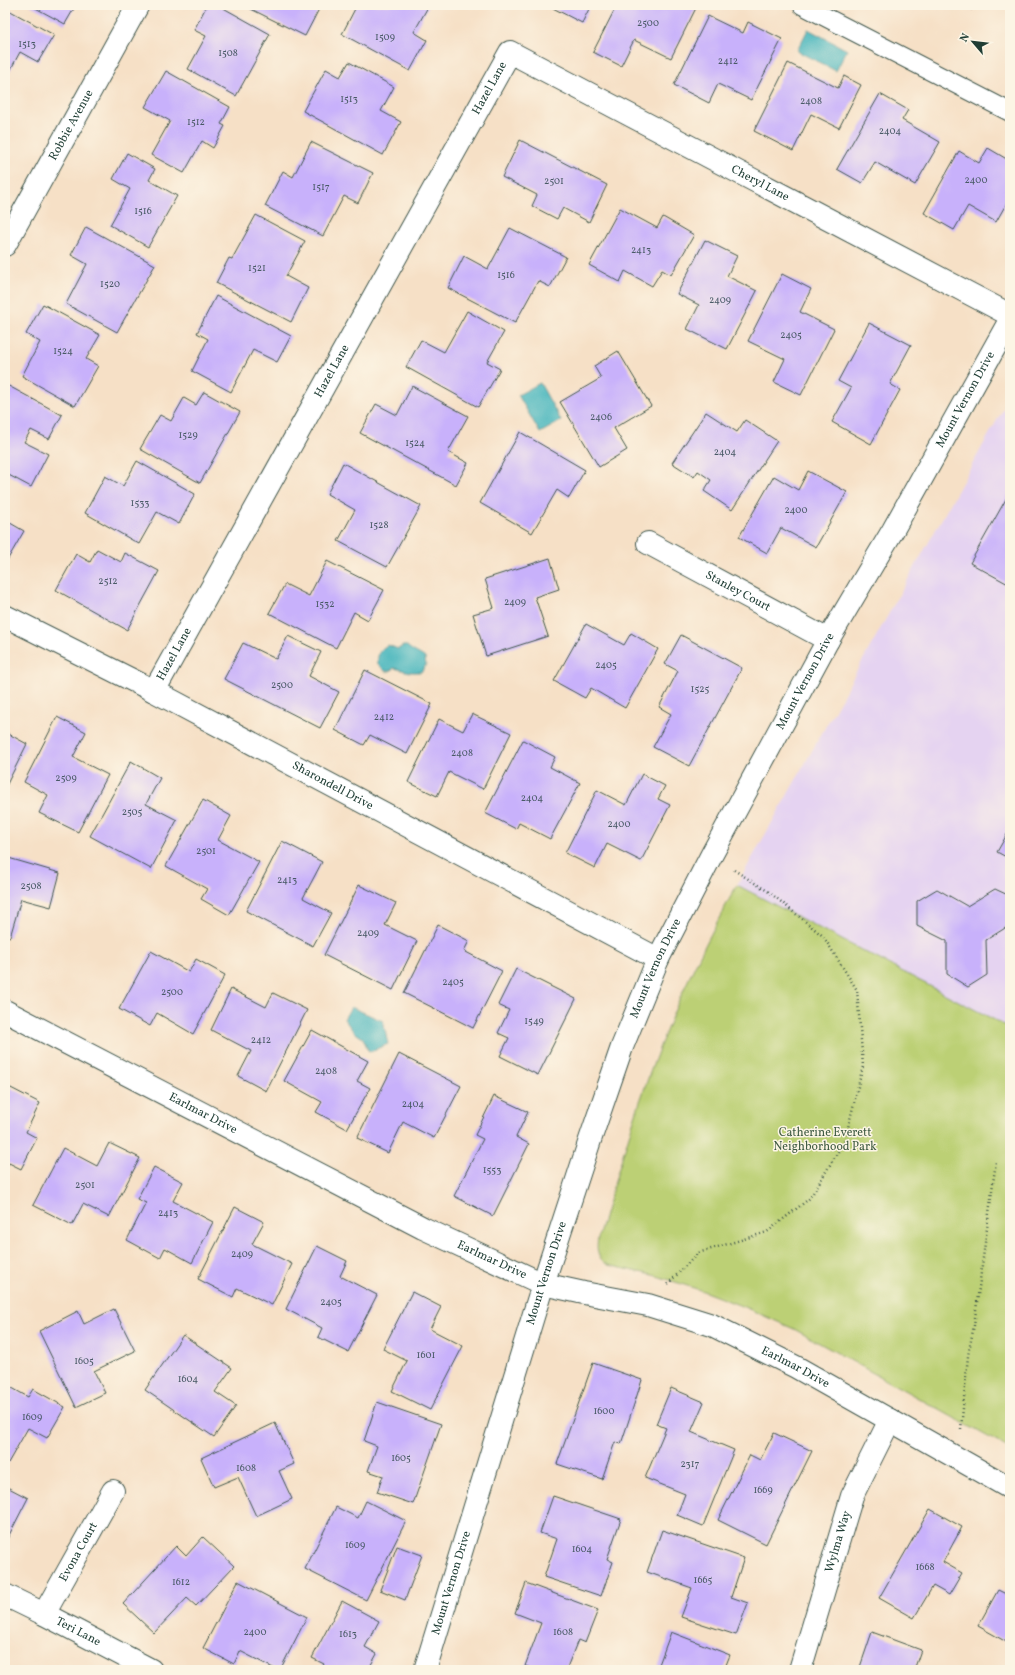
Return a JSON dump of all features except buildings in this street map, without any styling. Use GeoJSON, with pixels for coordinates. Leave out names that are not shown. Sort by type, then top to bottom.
{"type":"FeatureCollection","features":[{"type":"Feature","properties":{"kind":"street","name":"Robbie Avenue"},"geometry":{"type":"LineString","coordinates":[[5,245],[138,5]]}},
{"type":"Feature","properties":{"kind":"street","name":"Cheryl Lane"},"geometry":{"type":"LineString","coordinates":[[510,52],[1010,315]]}},
{"type":"Feature","properties":{"kind":"street","name":"Hazel Lane"},"geometry":{"type":"LineString","coordinates":[[154,692],[510,52]]}},
{"type":"Feature","properties":{"kind":"street","name":"Mount Vernon Drive"},"geometry":{"type":"LineString","coordinates":[[425,1670],[544,1284],[622,1047],[658,959],[711,856],[828,640],[893,530],[1010,320]]}},
{"type":"Feature","properties":{"kind":"street","name":"Stanley Court"},"geometry":{"type":"LineString","coordinates":[[648,542],[828,640]]}},
{"type":"Feature","properties":{"kind":"street","name":"Sharondell Drive"},"geometry":{"type":"LineString","coordinates":[[5,616],[154,692],[658,959]]}},
{"type":"Feature","properties":{"kind":"street","name":"Earlmar Drive"},"geometry":{"type":"LineString","coordinates":[[5,1011],[423,1228],[544,1284],[648,1305],[712,1325],[796,1367],[1010,1488]]}},
{"type":"Feature","properties":{"kind":"street","name":"Wylma Way"},"geometry":{"type":"LineString","coordinates":[[800,1670],[852,1496],[890,1420]]}},
{"type":"Feature","properties":{"kind":"street","name":"Evona Court"},"geometry":{"type":"LineString","coordinates":[[44,1614],[113,1491]]}},
{"type":"Feature","properties":{"kind":"street","name":"Teri Lane"},"geometry":{"type":"LineString","coordinates":[[5,1595],[151,1670]]}},
{"type":"Feature","properties":{"kind":"lane"},"geometry":{"type":"LineString","coordinates":[[802,5],[1010,112]]}},
{"type":"Feature","properties":{"kind":"path"},"geometry":{"type":"LineString","coordinates":[[648,1305],[698,1253],[767,1232],[810,1198],[846,1140],[863,1066],[857,990],[823,936],[769,892],[711,856]]}},
{"type":"Feature","properties":{"kind":"path"},"geometry":{"type":"LineString","coordinates":[[959,1460],[968,1356],[974,1325],[996,1162]]}},
{"type":"Feature","properties":{"kind":"shaded area"},"geometry":{"type":"Polygon","coordinates":[[[1010,397],[1010,1028],[737,885],[1010,397]]]}},
{"type":"Feature","properties":{"kind":"green space","name":"Catherine Everett Neighborhood Park"},"geometry":{"type":"Polygon","coordinates":[[[737,885],[1010,1028],[1010,1449],[794,1329],[703,1291],[657,1276],[608,1265],[599,1257],[597,1250],[598,1238],[632,1127],[660,1046],[686,985],[737,885]]]}},
{"type":"Feature","properties":{"kind":"water"},"geometry":{"type":"Polygon","coordinates":[[[808,29],[847,50],[836,71],[797,51],[808,29]]]}},
{"type":"Feature","properties":{"kind":"water"},"geometry":{"type":"Polygon","coordinates":[[[540,383],[561,421],[540,433],[518,395],[540,383]]]}},
{"type":"Feature","properties":{"kind":"water"},"geometry":{"type":"Polygon","coordinates":[[[388,645],[398,649],[403,646],[407,646],[425,658],[426,665],[421,672],[410,672],[394,668],[390,671],[385,671],[378,664],[378,658],[381,650],[388,645]]]}},
{"type":"Feature","properties":{"kind":"water"},"geometry":{"type":"Polygon","coordinates":[[[351,1007],[383,1021],[388,1044],[369,1052],[363,1038],[354,1032],[344,1019],[351,1007]]]}}]}
